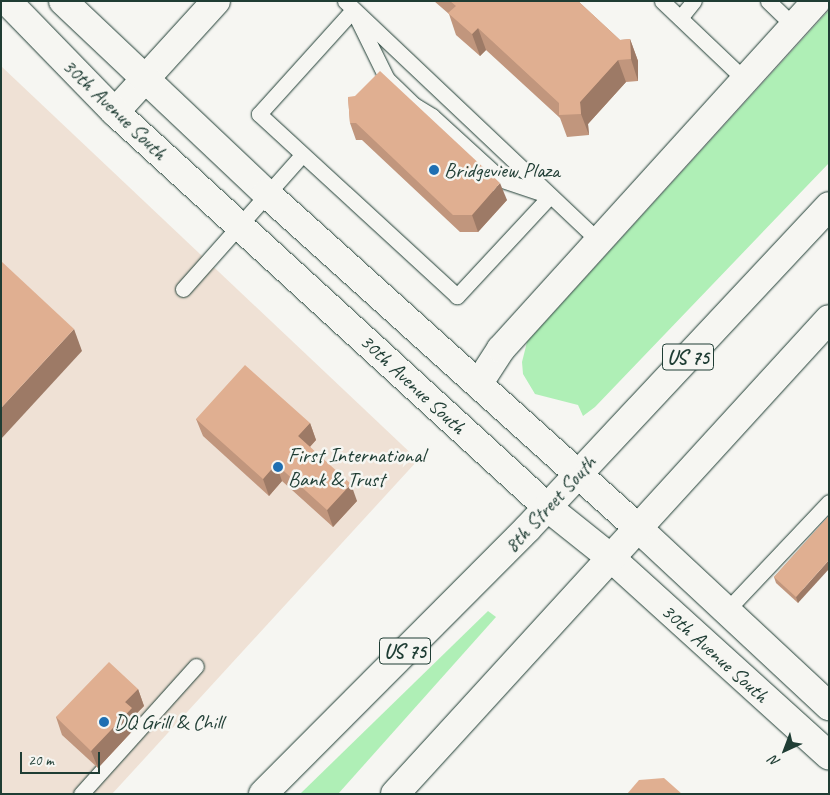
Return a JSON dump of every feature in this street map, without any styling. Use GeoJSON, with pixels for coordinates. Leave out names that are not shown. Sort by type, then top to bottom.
{"type":"FeatureCollection","features":[{"type":"Feature","properties":{"kind":"street","name":"30th Avenue South"},"geometry":{"type":"LineString","coordinates":[[7,1],[115,112],[547,508],[611,558],[829,756]]}},
{"type":"Feature","properties":{"kind":"street","name":"30th Avenue South"},"geometry":{"type":"LineString","coordinates":[[63,1],[266,193],[579,473],[829,706]]}},
{"type":"Feature","properties":{"kind":"street"},"geometry":{"type":"LineString","coordinates":[[115,112],[216,1]]}},
{"type":"Feature","properties":{"kind":"street"},"geometry":{"type":"LineString","coordinates":[[479,383],[501,349],[817,1]]}},
{"type":"Feature","properties":{"kind":"street","name":"8th Street South"},"geometry":{"type":"LineString","coordinates":[[263,794],[547,508],[829,206]]}},
{"type":"Feature","properties":{"kind":"street"},"geometry":{"type":"LineString","coordinates":[[394,794],[639,529],[829,319]]}},
{"type":"Feature","properties":{"kind":"lane"},"geometry":{"type":"LineString","coordinates":[[662,1],[745,80]]}},
{"type":"Feature","properties":{"kind":"lane"},"geometry":{"type":"LineString","coordinates":[[680,18],[694,1]]}},
{"type":"Feature","properties":{"kind":"lane"},"geometry":{"type":"LineString","coordinates":[[768,1],[794,26]]}},
{"type":"Feature","properties":{"kind":"lane"},"geometry":{"type":"LineString","coordinates":[[349,6],[259,114],[302,155],[456,296],[550,196]]}},
{"type":"Feature","properties":{"kind":"lane"},"geometry":{"type":"LineString","coordinates":[[349,6],[598,240]]}},
{"type":"Feature","properties":{"kind":"lane"},"geometry":{"type":"LineString","coordinates":[[349,6],[386,79],[407,99],[432,116],[502,180],[550,196]]}},
{"type":"Feature","properties":{"kind":"lane"},"geometry":{"type":"LineString","coordinates":[[183,289],[266,193],[302,155]]}},
{"type":"Feature","properties":{"kind":"lane"},"geometry":{"type":"LineString","coordinates":[[726,611],[829,502]]}},
{"type":"Feature","properties":{"kind":"lane"},"geometry":{"type":"LineString","coordinates":[[81,794],[196,666]]}},
{"type":"Feature","properties":{"kind":"shaded area"},"geometry":{"type":"Polygon","coordinates":[[[1,66],[418,460],[112,794],[1,794],[1,66]]]}},
{"type":"Feature","properties":{"kind":"green space"},"geometry":{"type":"Polygon","coordinates":[[[829,10],[829,163],[595,407],[583,416],[578,405],[535,394],[523,374],[522,362],[527,342],[829,10]]]}},
{"type":"Feature","properties":{"kind":"green space"},"geometry":{"type":"Polygon","coordinates":[[[488,611],[496,617],[338,794],[300,794],[488,611]]]}},
{"type":"Feature","properties":{"kind":"building","name":"Bridgeview Plaza"},"geometry":{"type":"Polygon","coordinates":[[[450,1],[578,1],[620,40],[630,39],[631,59],[618,60],[580,102],[581,114],[559,115],[559,103],[478,28],[472,34],[448,13],[456,6],[450,1]]]}},
{"type":"Feature","properties":{"kind":"building","name":"Bridgeview Plaza"},"geometry":{"type":"Polygon","coordinates":[[[380,71],[500,183],[472,215],[453,215],[356,123],[350,123],[348,97],[355,96],[380,71]]]}},
{"type":"Feature","properties":{"kind":"building"},"geometry":{"type":"Polygon","coordinates":[[[1,261],[74,329],[1,408],[1,261]]]}},
{"type":"Feature","properties":{"kind":"building","name":"First International Bank & Trust"},"geometry":{"type":"Polygon","coordinates":[[[245,365],[310,423],[298,436],[351,484],[327,510],[276,464],[263,479],[196,419],[245,365]]]}},
{"type":"Feature","properties":{"kind":"building"},"geometry":{"type":"Polygon","coordinates":[[[829,516],[829,560],[796,597],[774,577],[829,516]]]}},
{"type":"Feature","properties":{"kind":"building"},"geometry":{"type":"Polygon","coordinates":[[[109,662],[138,689],[125,702],[132,708],[91,751],[56,717],[109,662]]]}},
{"type":"Feature","properties":{"kind":"building"},"geometry":{"type":"Polygon","coordinates":[[[664,778],[682,794],[627,794],[639,780],[664,778]]]}},
{"type":"Feature","properties":{"kind":"place","name":"Bridgeview Plaza"},"geometry":{"type":"Point","coordinates":[434,170]}},
{"type":"Feature","properties":{"kind":"place","name":"First International Bank & Trust"},"geometry":{"type":"Point","coordinates":[278,467]}},
{"type":"Feature","properties":{"kind":"place","name":"DQ Grill & Chill"},"geometry":{"type":"Point","coordinates":[104,722]}}]}
